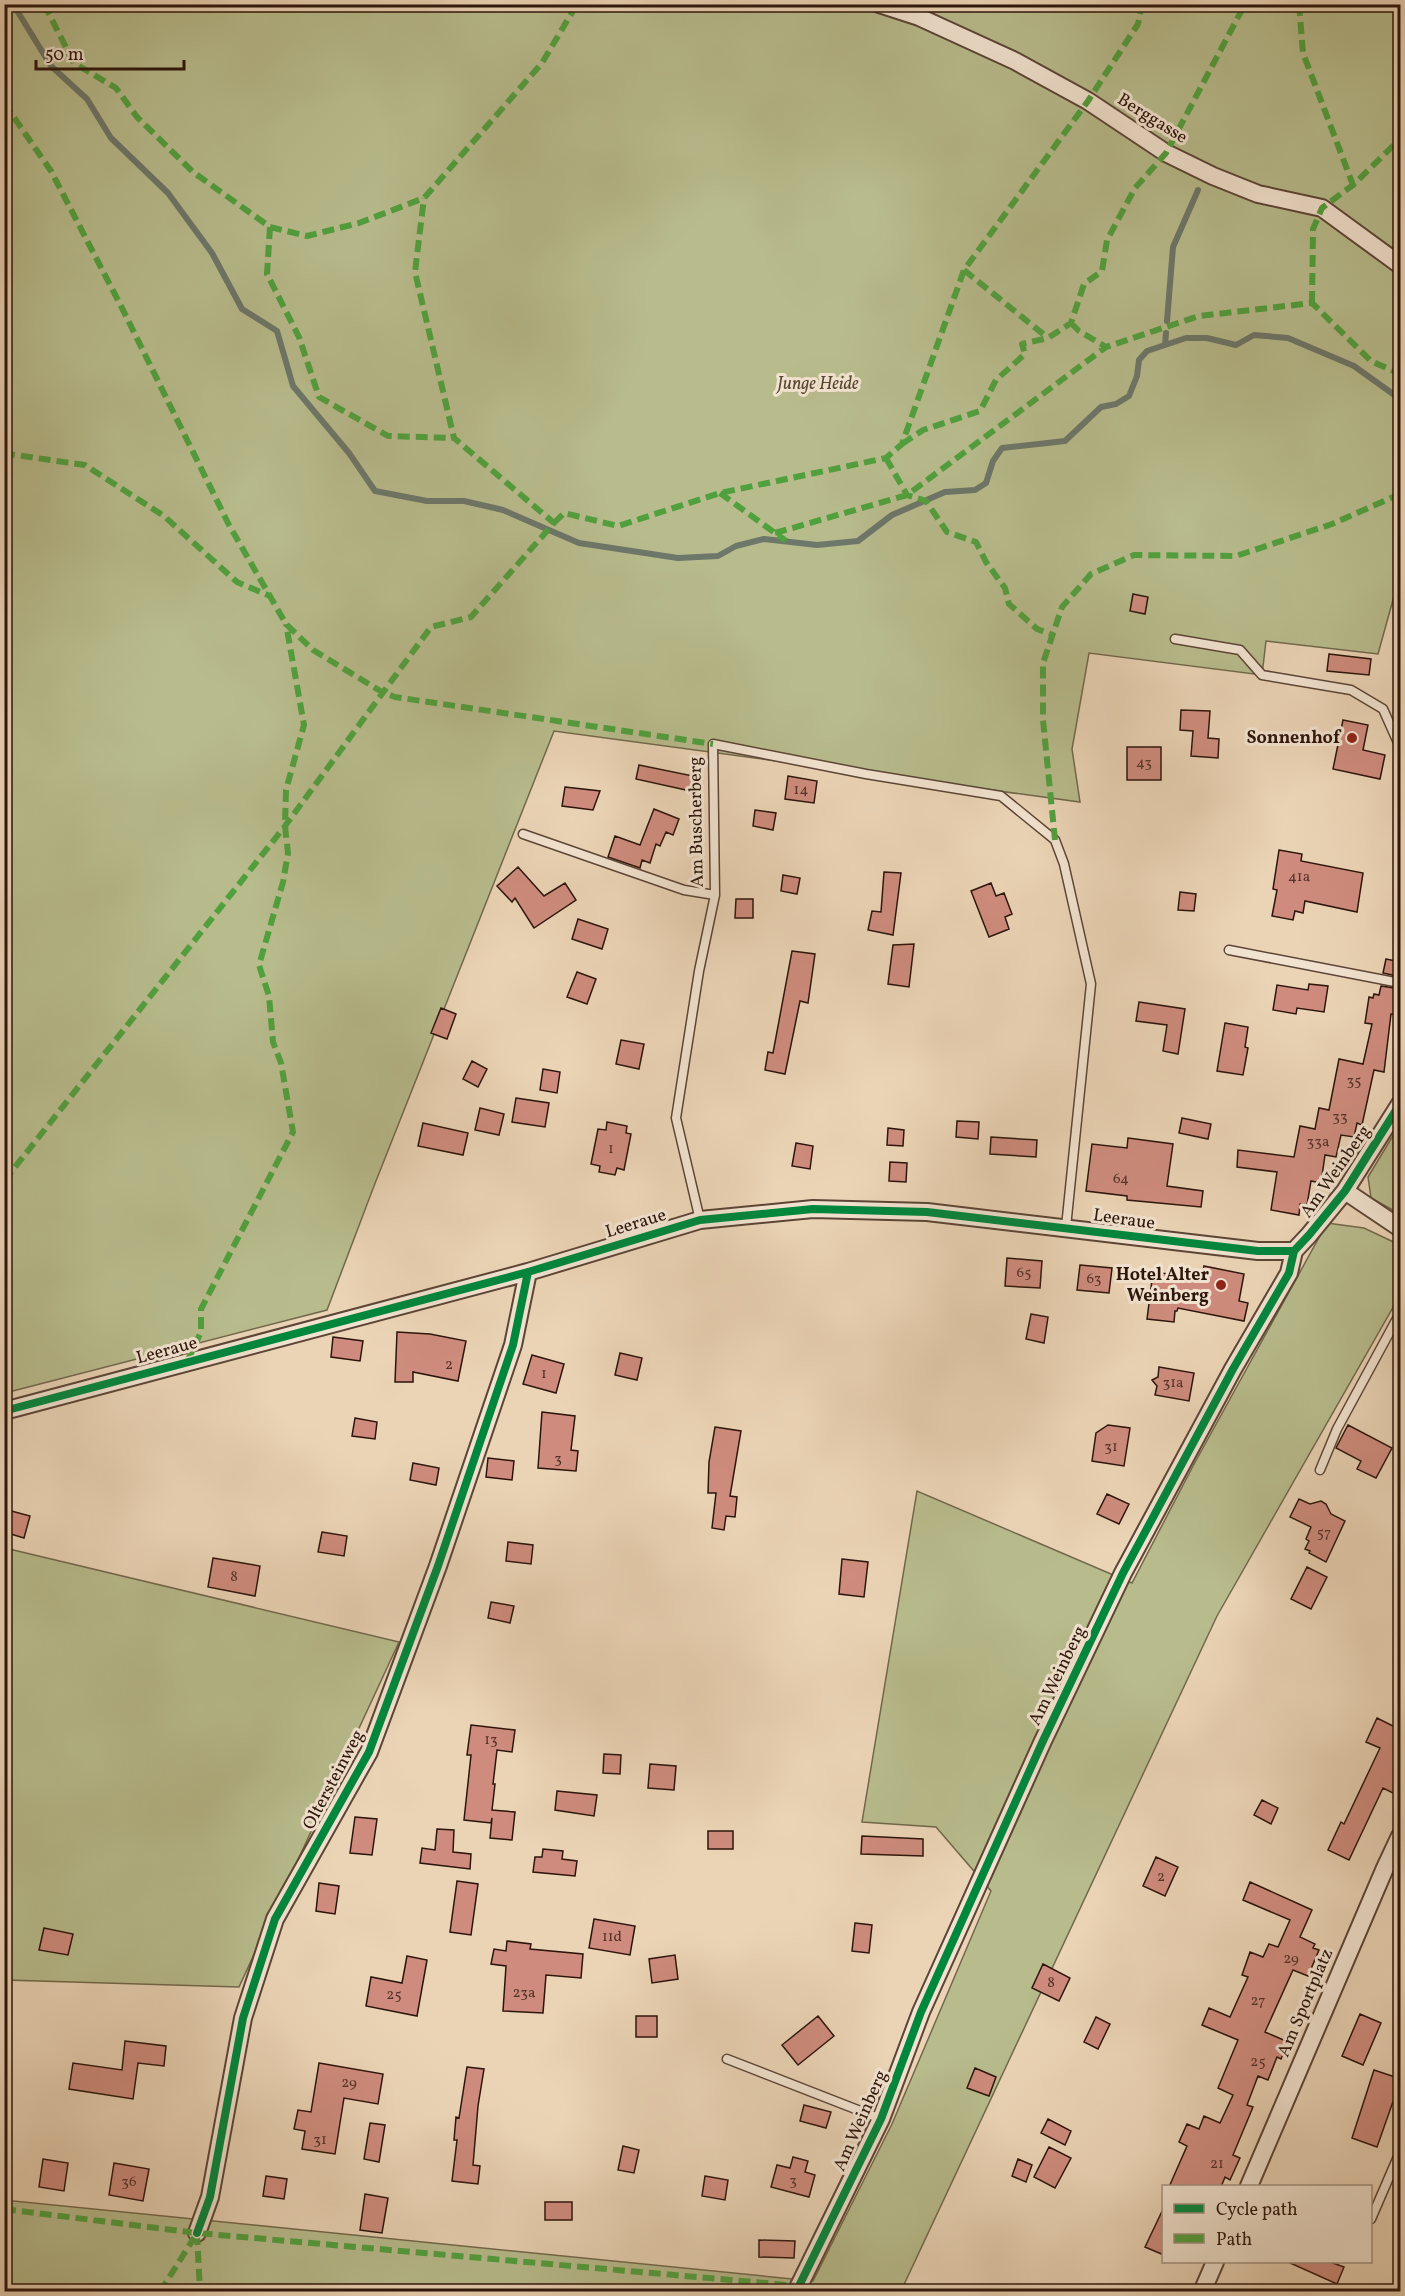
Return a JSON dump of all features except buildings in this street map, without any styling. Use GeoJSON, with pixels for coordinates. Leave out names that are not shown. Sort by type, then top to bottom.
{"type":"FeatureCollection","features":[{"type":"Feature","properties":{"kind":"street","name":"Berggasse"},"geometry":{"type":"LineString","coordinates":[[879,4],[919,17],[1015,61],[1088,101],[1166,153],[1213,176],[1258,194],[1323,208],[1401,265]]}},
{"type":"Feature","properties":{"kind":"street","name":"Am Weinberg"},"geometry":{"type":"LineString","coordinates":[[796,2292],[881,2119],[921,2012],[1042,1743],[1124,1573],[1233,1369],[1289,1273],[1294,1251],[1310,1235],[1345,1191],[1401,1104]]}},
{"type":"Feature","properties":{"kind":"street"},"geometry":{"type":"LineString","coordinates":[[1345,1191],[1401,1228]]}},
{"type":"Feature","properties":{"kind":"street","name":"Leeraue"},"geometry":{"type":"LineString","coordinates":[[4,1411],[528,1272],[700,1221],[813,1209],[927,1212],[1066,1227],[1171,1242],[1258,1251],[1294,1251]]}},
{"type":"Feature","properties":{"kind":"street","name":"Oltersteinweg"},"geometry":{"type":"LineString","coordinates":[[197,2233],[210,2197],[243,2018],[275,1919],[369,1752],[438,1566],[510,1355],[528,1272]]}},
{"type":"Feature","properties":{"kind":"street","name":"Am Sportplatz"},"geometry":{"type":"LineString","coordinates":[[1250,2185],[1385,1868],[1401,1836]]}},
{"type":"Feature","properties":{"kind":"street"},"geometry":{"type":"LineString","coordinates":[[1202,2292],[1215,2263]]}},
{"type":"Feature","properties":{"kind":"lane"},"geometry":{"type":"LineString","coordinates":[[1175,639],[1240,650],[1262,675],[1351,690],[1383,709],[1401,747]]}},
{"type":"Feature","properties":{"kind":"lane","name":"Am Buscherberg"},"geometry":{"type":"LineString","coordinates":[[700,1221],[676,1118],[699,971],[715,895],[713,744],[855,772],[1001,796],[1055,840]]}},
{"type":"Feature","properties":{"kind":"lane"},"geometry":{"type":"LineString","coordinates":[[523,834],[684,890],[715,895]]}},
{"type":"Feature","properties":{"kind":"lane","name":"Leeraue"},"geometry":{"type":"LineString","coordinates":[[1055,840],[1064,864],[1091,984],[1066,1227]]}},
{"type":"Feature","properties":{"kind":"lane"},"geometry":{"type":"LineString","coordinates":[[1229,950],[1401,982]]}},
{"type":"Feature","properties":{"kind":"lane"},"geometry":{"type":"LineString","coordinates":[[1320,1470],[1337,1429],[1401,1313]]}},
{"type":"Feature","properties":{"kind":"lane"},"geometry":{"type":"LineString","coordinates":[[727,2059],[881,2119]]}},
{"type":"Feature","properties":{"kind":"lane"},"geometry":{"type":"LineString","coordinates":[[1372,2216],[1401,2152]]}},
{"type":"Feature","properties":{"kind":"green space","name":"Junge Heide"},"geometry":{"type":"Polygon","coordinates":[[[5,5],[1400,5],[1400,589],[1396,589],[1378,654],[1266,641],[1262,675],[1089,653],[1072,749],[1080,802],[554,731],[327,1310],[5,1393],[5,5]]]}},
{"type":"Feature","properties":{"kind":"green space"},"geometry":{"type":"Polygon","coordinates":[[[1400,1124],[1400,1214],[1371,1198],[1368,1177],[1400,1124]]]}},
{"type":"Feature","properties":{"kind":"green space"},"geometry":{"type":"Polygon","coordinates":[[[1327,1223],[1364,1228],[1400,1245],[1400,1295],[1217,1616],[901,2291],[5,2291],[4,2200],[813,2281],[892,2124],[991,1891],[936,1827],[862,1822],[917,1491],[1132,1583],[1193,1466],[1327,1223]]]}},
{"type":"Feature","properties":{"kind":"green space"},"geometry":{"type":"Polygon","coordinates":[[[5,1548],[399,1642],[239,1987],[5,1980],[5,1548]]]}},
{"type":"Feature","properties":{"kind":"waterway"},"geometry":{"type":"LineString","coordinates":[[13,4],[51,66],[87,99],[111,138],[168,193],[212,253],[242,309],[277,331],[293,386],[349,453],[375,491],[427,501],[464,501],[503,510],[579,543],[678,558],[718,556],[736,546],[764,539],[817,545],[858,541],[892,515],[945,492],[975,490],[986,483],[993,461],[1002,448],[1065,441],[1101,407],[1116,404],[1129,396],[1137,376],[1139,360],[1147,351],[1186,338],[1207,338],[1236,345],[1254,335],[1288,338],[1354,366],[1400,399]]}},
{"type":"Feature","properties":{"kind":"waterway"},"geometry":{"type":"LineString","coordinates":[[1167,321],[1173,247],[1198,190]]}},
{"type":"Feature","properties":{"kind":"waterway"},"geometry":{"type":"LineString","coordinates":[[1165,345],[1166,333]]}},
{"type":"Feature","properties":{"kind":"marked path"},"geometry":{"type":"LineString","coordinates":[[44,4],[74,63],[116,88],[137,117],[193,172],[270,227],[307,236],[359,223],[424,198],[542,63],[577,4]]}},
{"type":"Feature","properties":{"kind":"marked path"},"geometry":{"type":"LineString","coordinates":[[554,523],[564,513],[618,526],[720,493],[886,458],[902,444],[964,270],[1088,101],[1138,24],[1142,4]]}},
{"type":"Feature","properties":{"kind":"marked path"},"geometry":{"type":"LineString","coordinates":[[902,444],[923,430],[980,411],[996,380],[1025,354],[1022,344],[1048,338],[1071,323],[1084,284],[1102,271],[1107,240],[1135,188],[1166,153],[1245,4]]}},
{"type":"Feature","properties":{"kind":"marked path"},"geometry":{"type":"LineString","coordinates":[[1299,4],[1303,53],[1353,185]]}},
{"type":"Feature","properties":{"kind":"marked path"},"geometry":{"type":"LineString","coordinates":[[4,103],[51,171],[121,306],[229,525],[286,624],[313,650],[382,692],[395,697],[713,744]]}},
{"type":"Feature","properties":{"kind":"marked path"},"geometry":{"type":"LineString","coordinates":[[1312,303],[1313,229],[1322,208],[1353,185],[1400,139]]}},
{"type":"Feature","properties":{"kind":"marked path"},"geometry":{"type":"LineString","coordinates":[[4,1181],[285,826],[431,627],[471,617],[554,523],[454,438],[415,272],[424,198]]}},
{"type":"Feature","properties":{"kind":"marked path"},"geometry":{"type":"LineString","coordinates":[[270,227],[267,274],[299,337],[319,397],[388,436],[454,438]]}},
{"type":"Feature","properties":{"kind":"marked path"},"geometry":{"type":"LineString","coordinates":[[964,270],[1048,338]]}},
{"type":"Feature","properties":{"kind":"marked path"},"geometry":{"type":"LineString","coordinates":[[775,533],[907,495],[1106,347],[1199,316],[1312,303],[1371,361],[1400,374]]}},
{"type":"Feature","properties":{"kind":"marked path"},"geometry":{"type":"LineString","coordinates":[[1071,323],[1079,331],[1106,347]]}},
{"type":"Feature","properties":{"kind":"marked path"},"geometry":{"type":"LineString","coordinates":[[4,451],[8,454],[85,465],[164,516],[237,582],[270,596]]}},
{"type":"Feature","properties":{"kind":"marked path"},"geometry":{"type":"LineString","coordinates":[[886,458],[907,495],[926,501],[947,532],[976,542],[986,562],[1005,588],[1009,604],[1037,629],[1053,635]]}},
{"type":"Feature","properties":{"kind":"marked path"},"geometry":{"type":"LineString","coordinates":[[720,493],[786,541]]}},
{"type":"Feature","properties":{"kind":"marked path"},"geometry":{"type":"LineString","coordinates":[[1055,840],[1043,720],[1043,663],[1062,607],[1091,574],[1134,555],[1236,556],[1332,524],[1400,494]]}},
{"type":"Feature","properties":{"kind":"marked path"},"geometry":{"type":"LineString","coordinates":[[187,1362],[201,1332],[201,1309],[293,1132],[281,1063],[273,1042],[269,996],[259,965],[283,882],[288,853],[285,826],[286,790],[304,725],[286,624]]}},
{"type":"Feature","properties":{"kind":"marked path"},"geometry":{"type":"LineString","coordinates":[[4,2209],[197,2233],[799,2286]]}},
{"type":"Feature","properties":{"kind":"marked path"},"geometry":{"type":"LineString","coordinates":[[197,2233],[200,2292]]}},
{"type":"Feature","properties":{"kind":"marked path"},"geometry":{"type":"LineString","coordinates":[[160,2292],[197,2233]]}},
{"type":"Feature","properties":{"kind":"cycle path"},"geometry":{"type":"LineString","coordinates":[[796,2292],[881,2119],[921,2012],[1042,1743],[1123,1573],[1233,1369],[1289,1273],[1294,1251],[1345,1191],[1400,1104]]}},
{"type":"Feature","properties":{"kind":"cycle path"},"geometry":{"type":"LineString","coordinates":[[4,1411],[528,1272],[700,1220],[813,1209],[927,1212],[1258,1251],[1294,1251]]}},
{"type":"Feature","properties":{"kind":"cycle path"},"geometry":{"type":"LineString","coordinates":[[197,2233],[210,2197],[243,2018],[275,1919],[369,1752],[438,1566],[513,1345],[528,1272]]}},
{"type":"Feature","properties":{"kind":"place","name":"Sonnenhof"},"geometry":{"type":"Point","coordinates":[1352,738]}},
{"type":"Feature","properties":{"kind":"place","name":"Hotel Alter Weinberg"},"geometry":{"type":"Point","coordinates":[1221,1285]}}]}
